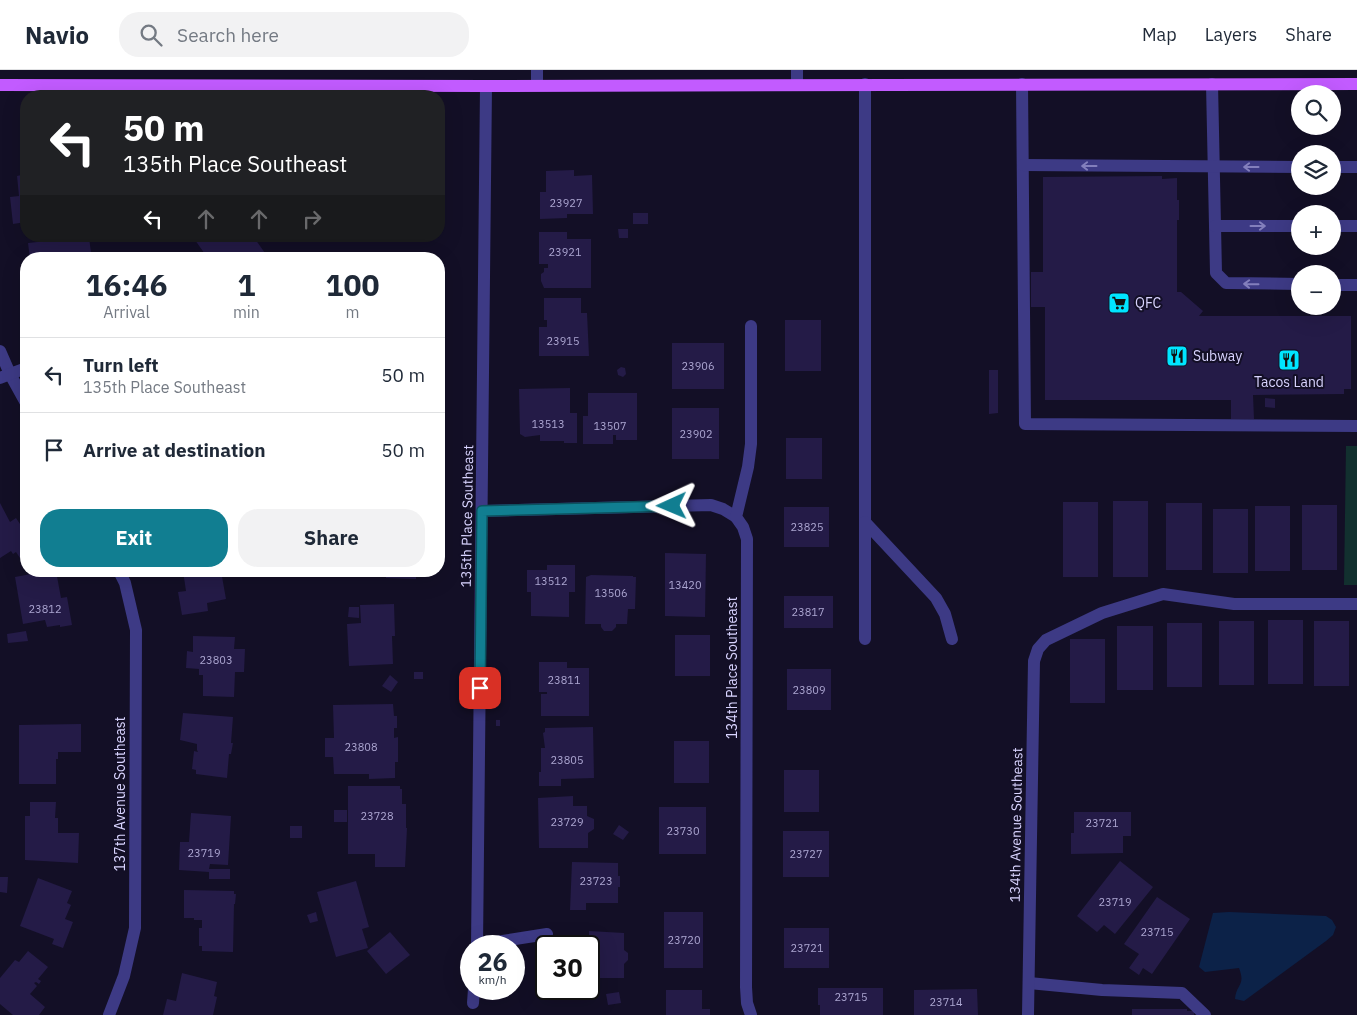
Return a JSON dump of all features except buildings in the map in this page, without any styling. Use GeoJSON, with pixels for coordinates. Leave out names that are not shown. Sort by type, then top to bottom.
{"type":"FeatureCollection","features":[{"type":"Feature","properties":{"kind":"main road"},"geometry":{"type":"LineString","coordinates":[[0,84],[486,86],[1357,84]]}},
{"type":"Feature","properties":{"kind":"street"},"geometry":{"type":"LineString","coordinates":[[537,70],[537,85]]}},
{"type":"Feature","properties":{"kind":"street"},"geometry":{"type":"LineString","coordinates":[[797,70],[797,85]]}},
{"type":"Feature","properties":{"kind":"street"},"geometry":{"type":"LineString","coordinates":[[865,84],[865,639]]}},
{"type":"Feature","properties":{"kind":"street"},"geometry":{"type":"LineString","coordinates":[[1022,84],[1025,424],[1357,426]]}},
{"type":"Feature","properties":{"kind":"street"},"geometry":{"type":"LineString","coordinates":[[1212,84],[1216,273],[1226,283],[1291,284]]}},
{"type":"Feature","properties":{"kind":"street","name":"135th Place Southeast"},"geometry":{"type":"LineString","coordinates":[[477,935],[486,86]]}},
{"type":"Feature","properties":{"kind":"street"},"geometry":{"type":"LineString","coordinates":[[1023,165],[1291,167]]}},
{"type":"Feature","properties":{"kind":"street"},"geometry":{"type":"LineString","coordinates":[[1341,167],[1357,168]]}},
{"type":"Feature","properties":{"kind":"street"},"geometry":{"type":"LineString","coordinates":[[1215,226],[1291,226]]}},
{"type":"Feature","properties":{"kind":"street"},"geometry":{"type":"LineString","coordinates":[[1341,226],[1357,226]]}},
{"type":"Feature","properties":{"kind":"street"},"geometry":{"type":"LineString","coordinates":[[1341,285],[1357,285]]}},
{"type":"Feature","properties":{"kind":"street"},"geometry":{"type":"LineString","coordinates":[[482,511],[711,505],[723,509],[736,517],[748,467],[751,444],[751,326]]}},
{"type":"Feature","properties":{"kind":"street"},"geometry":{"type":"LineString","coordinates":[[0,351],[5,376],[20,396]]}},
{"type":"Feature","properties":{"kind":"street"},"geometry":{"type":"LineString","coordinates":[[5,376],[20,370]]}},
{"type":"Feature","properties":{"kind":"street","name":"134th Place Southeast"},"geometry":{"type":"LineString","coordinates":[[736,517],[743,527],[747,539],[746,987],[747,1003],[751,1015]]}},
{"type":"Feature","properties":{"kind":"street"},"geometry":{"type":"LineString","coordinates":[[864,522],[936,598],[947,620],[952,639]]}},
{"type":"Feature","properties":{"kind":"street","name":"137th Avenue Southeast"},"geometry":{"type":"LineString","coordinates":[[109,1015],[124,976],[134,928],[136,630],[122,577]]}},
{"type":"Feature","properties":{"kind":"street","name":"134th Avenue Southeast"},"geometry":{"type":"LineString","coordinates":[[1028,1015],[1034,661],[1038,649],[1046,640],[1102,613],[1163,594],[1234,604],[1357,604]]}},
{"type":"Feature","properties":{"kind":"street"},"geometry":{"type":"LineString","coordinates":[[525,938],[547,934]]}},
{"type":"Feature","properties":{"kind":"street"},"geometry":{"type":"LineString","coordinates":[[1028,983],[1102,990],[1182,993],[1205,1015]]}},
{"type":"Feature","properties":{"kind":"green space"},"geometry":{"type":"Polygon","coordinates":[[[1346,446],[1357,446],[1357,585],[1344,585],[1346,446]]]}},
{"type":"Feature","properties":{"kind":"water"},"geometry":{"type":"Polygon","coordinates":[[[1213,913],[1326,916],[1332,920],[1336,927],[1333,935],[1326,941],[1244,1001],[1235,999],[1241,982],[1239,968],[1205,972],[1199,967],[1213,913]]]}},
{"type":"Feature","properties":{"kind":"place","name":"QFC"},"geometry":{"type":"Point","coordinates":[1119,303]}},
{"type":"Feature","properties":{"kind":"place","name":"Subway"},"geometry":{"type":"Point","coordinates":[1177,356]}},
{"type":"Feature","properties":{"kind":"place","name":"Tacos Land"},"geometry":{"type":"Point","coordinates":[1289,360]}},
{"type":"Feature","properties":{"kind":"route"},"geometry":{"type":"LineString","coordinates":[[480,688],[482,511],[672,506]]}}]}
